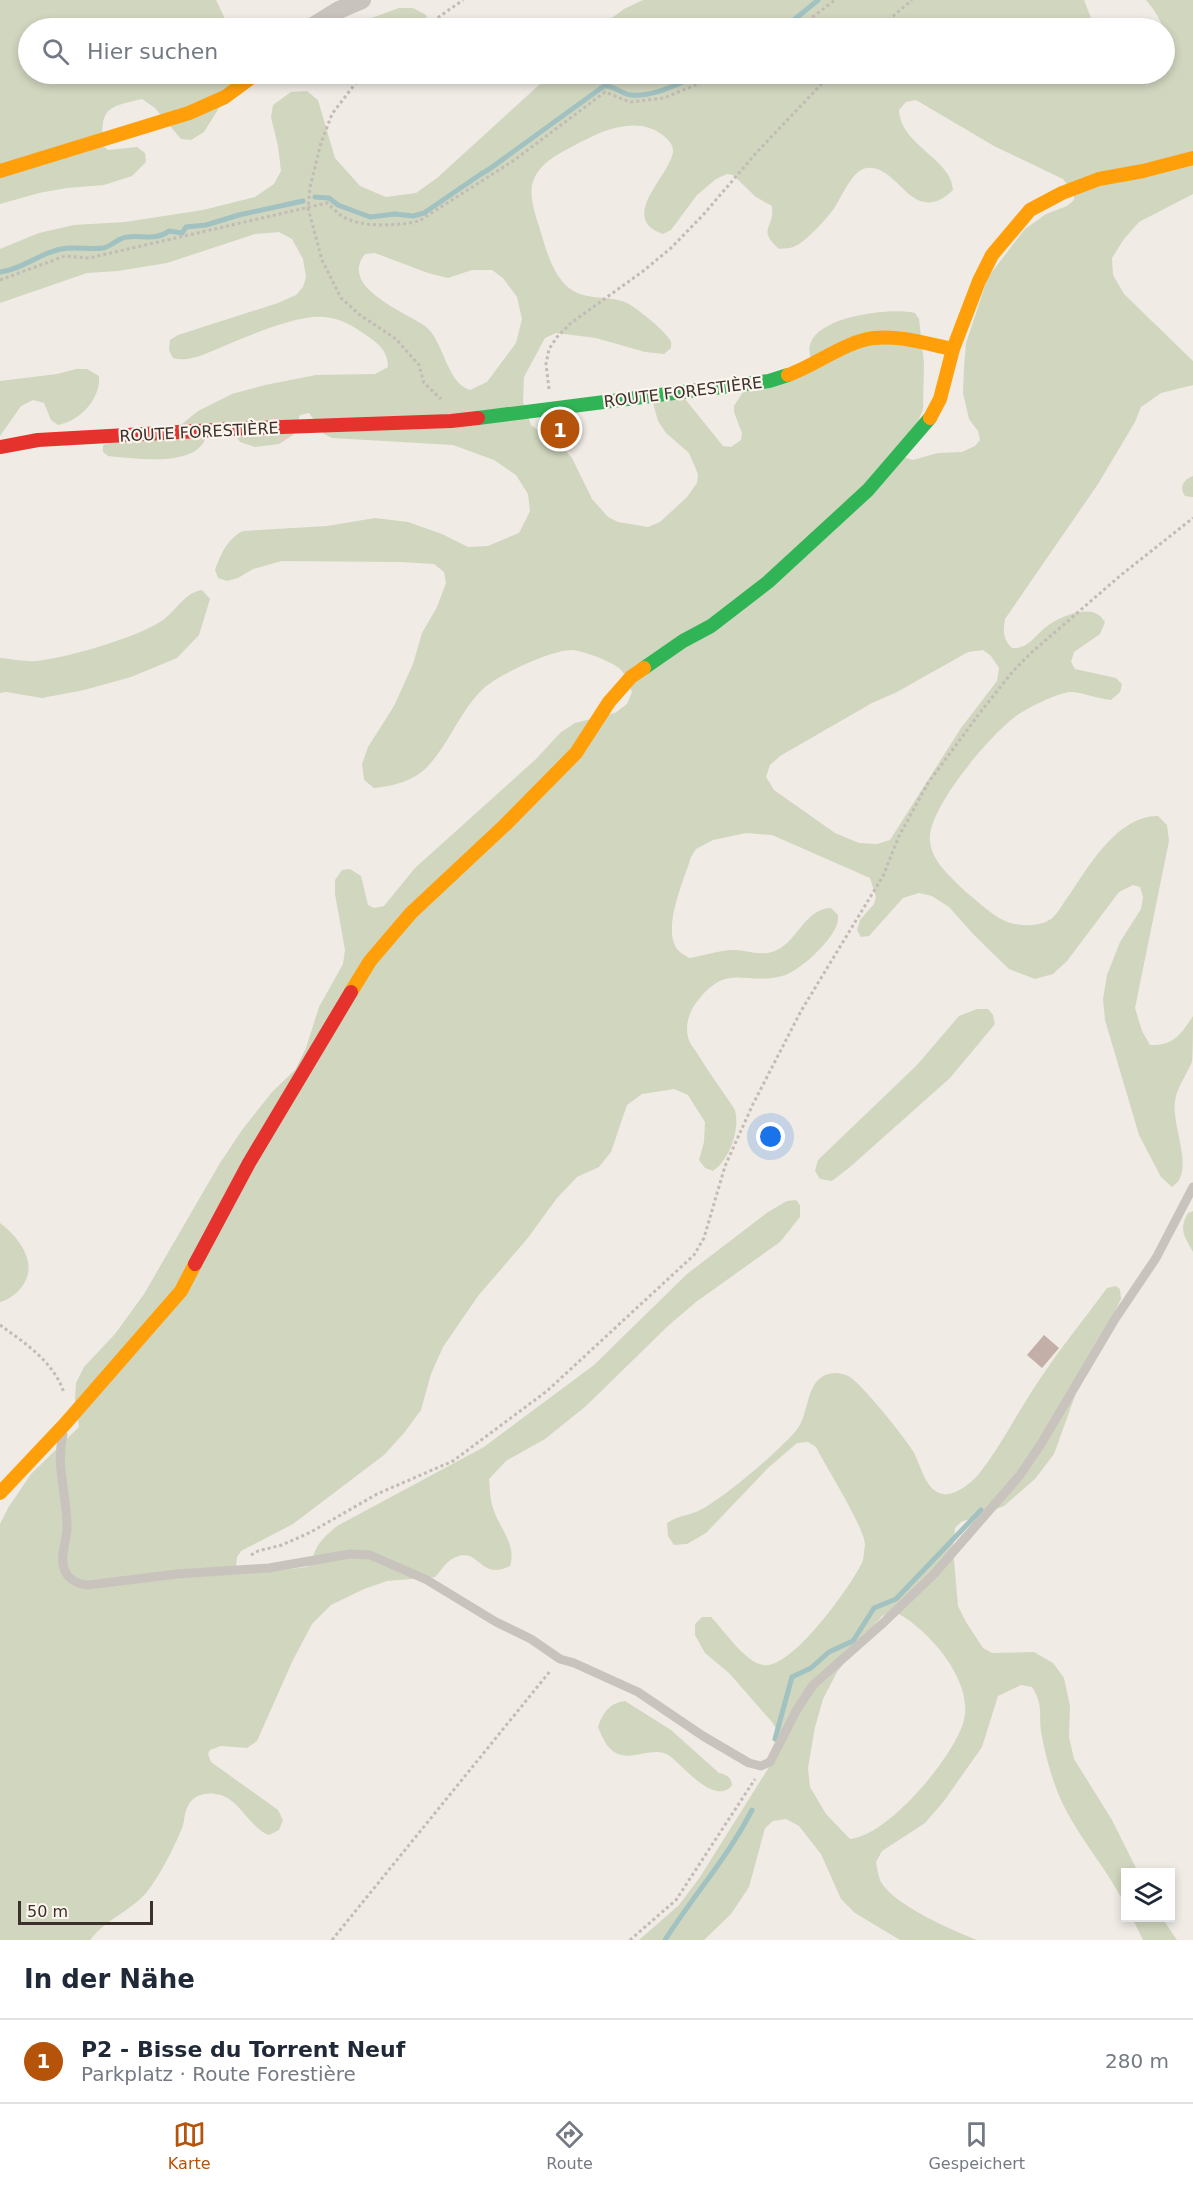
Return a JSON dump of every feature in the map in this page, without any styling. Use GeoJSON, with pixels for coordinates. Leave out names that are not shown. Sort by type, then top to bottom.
{"type":"FeatureCollection","features":[{"type":"Feature","properties":{"kind":"street"},"geometry":{"type":"LineString","coordinates":[[326,18],[362,0]]}},
{"type":"Feature","properties":{"kind":"street"},"geometry":{"type":"LineString","coordinates":[[0,171],[189,113],[225,97],[243,84]]}},
{"type":"Feature","properties":{"kind":"street"},"geometry":{"type":"LineString","coordinates":[[0,1493],[65,1424],[181,1291],[254,1154],[310,1056],[370,961],[411,913],[505,825],[576,753],[609,702],[630,677],[683,641],[711,626],[768,582],[868,489],[927,423],[940,399],[953,349],[978,281],[992,255],[1030,210],[1062,193],[1099,179],[1193,158]]}},
{"type":"Feature","properties":{"kind":"street","name":"ROUTE FORESTIÈRE"},"geometry":{"type":"LineString","coordinates":[[0,447],[38,440],[251,428],[461,420],[769,381],[799,371],[855,343],[873,338],[901,338],[953,349]]}},
{"type":"Feature","properties":{"kind":"lane"},"geometry":{"type":"LineString","coordinates":[[65,1424],[60,1456],[67,1521],[63,1563],[64,1570],[74,1582],[88,1585],[177,1574],[244,1570],[350,1554],[370,1555],[427,1580],[496,1622],[531,1639],[560,1659],[638,1692],[703,1736],[749,1763],[760,1766],[770,1761],[796,1711],[813,1685],[934,1574],[1020,1475],[1041,1444],[1115,1319],[1156,1258],[1193,1187]]}},
{"type":"Feature","properties":{"kind":"path"},"geometry":{"type":"LineString","coordinates":[[437,18],[463,0]]}},
{"type":"Feature","properties":{"kind":"path"},"geometry":{"type":"LineString","coordinates":[[811,18],[835,0]]}},
{"type":"Feature","properties":{"kind":"path"},"geometry":{"type":"LineString","coordinates":[[891,18],[912,0]]}},
{"type":"Feature","properties":{"kind":"path"},"geometry":{"type":"LineString","coordinates":[[355,84],[332,114],[321,143],[310,187],[308,208],[322,260],[341,298],[360,315],[396,339],[419,365],[424,383],[461,420]]}},
{"type":"Feature","properties":{"kind":"path"},"geometry":{"type":"LineString","coordinates":[[0,280],[64,256],[89,258],[327,203],[342,217],[368,224],[402,225],[419,221],[513,161],[605,92],[630,102],[664,98],[698,84]]}},
{"type":"Feature","properties":{"kind":"path"},"geometry":{"type":"LineString","coordinates":[[556,408],[547,385],[545,370],[549,349],[557,337],[571,323],[636,277],[670,248],[703,215],[757,152],[822,84]]}},
{"type":"Feature","properties":{"kind":"path"},"geometry":{"type":"LineString","coordinates":[[244,1570],[247,1560],[258,1551],[282,1545],[311,1532],[377,1494],[442,1466],[489,1435],[560,1381],[694,1255],[704,1238],[725,1166],[753,1104],[801,1011],[883,876],[899,836],[928,783],[1013,671],[1121,575],[1193,518]]}},
{"type":"Feature","properties":{"kind":"path"},"geometry":{"type":"LineString","coordinates":[[0,1325],[28,1345],[57,1378],[66,1402],[65,1424]]}},
{"type":"Feature","properties":{"kind":"path"},"geometry":{"type":"LineString","coordinates":[[332,1940],[560,1659]]}},
{"type":"Feature","properties":{"kind":"path"},"geometry":{"type":"LineString","coordinates":[[630,1940],[676,1900],[757,1777],[760,1766]]}},
{"type":"Feature","properties":{"kind":"green space"},"geometry":{"type":"Polygon","coordinates":[[[0,0],[216,0],[225,18],[18,18],[18,84],[234,84],[204,132],[191,140],[181,139],[155,108],[142,99],[121,104],[108,111],[103,124],[103,146],[108,150],[137,147],[145,153],[146,162],[132,176],[104,185],[39,193],[0,204],[0,0]]]}},
{"type":"Feature","properties":{"kind":"green space"},"geometry":{"type":"Polygon","coordinates":[[[643,0],[1084,0],[1091,18],[612,18],[643,0]]]}},
{"type":"Feature","properties":{"kind":"green space"},"geometry":{"type":"Polygon","coordinates":[[[1146,0],[1193,0],[1193,194],[1139,222],[1124,239],[1112,258],[1113,275],[1124,294],[1193,361],[1193,385],[1161,393],[1141,407],[1135,422],[1098,484],[1005,619],[1004,628],[1004,635],[1009,645],[1012,648],[1018,648],[1064,617],[1086,611],[1099,615],[1105,622],[1100,634],[1074,652],[1071,662],[1075,669],[1116,678],[1122,684],[1120,692],[1111,700],[1075,692],[1064,693],[1042,701],[1016,716],[992,738],[951,789],[933,822],[930,844],[937,860],[948,874],[989,911],[1008,922],[1029,925],[1043,923],[1054,917],[1096,856],[1106,844],[1130,824],[1144,818],[1158,816],[1167,825],[1169,841],[1135,1008],[1142,1031],[1150,1045],[1158,1045],[1176,1038],[1193,1016],[1192,1062],[1175,1100],[1176,1123],[1183,1165],[1178,1181],[1172,1187],[1161,1177],[1139,1135],[1105,1020],[1103,999],[1107,975],[1120,942],[1141,909],[1143,897],[1140,887],[1133,885],[1119,892],[1067,961],[1053,974],[1035,979],[1009,969],[949,907],[932,896],[919,893],[903,898],[869,936],[861,937],[857,930],[860,920],[874,904],[876,897],[870,878],[772,835],[746,833],[713,840],[696,849],[691,857],[676,904],[672,929],[677,949],[689,958],[731,950],[772,952],[791,939],[808,919],[822,909],[831,908],[838,915],[834,931],[829,939],[797,969],[782,976],[757,979],[736,978],[717,982],[707,990],[691,1011],[687,1028],[689,1041],[735,1110],[735,1135],[729,1152],[713,1171],[705,1168],[699,1160],[704,1142],[705,1122],[688,1095],[674,1089],[642,1094],[627,1105],[611,1152],[599,1167],[577,1177],[557,1198],[527,1239],[478,1296],[443,1347],[431,1374],[421,1410],[404,1433],[384,1455],[293,1524],[241,1551],[237,1557],[236,1567],[259,1573],[307,1567],[320,1542],[337,1526],[484,1447],[594,1365],[687,1274],[768,1212],[787,1201],[796,1200],[800,1205],[800,1217],[780,1242],[696,1302],[669,1325],[586,1406],[545,1439],[506,1461],[489,1479],[493,1508],[511,1550],[510,1566],[499,1570],[491,1569],[474,1558],[461,1555],[452,1559],[435,1577],[387,1581],[364,1589],[331,1605],[312,1624],[293,1660],[257,1741],[247,1748],[221,1746],[210,1750],[208,1754],[211,1762],[278,1810],[283,1820],[279,1830],[269,1835],[255,1826],[231,1800],[223,1796],[203,1794],[192,1800],[188,1806],[175,1844],[146,1893],[90,1940],[0,1940],[0,1524],[8,1508],[31,1474],[79,1427],[75,1399],[76,1383],[84,1367],[115,1334],[144,1294],[220,1163],[242,1130],[272,1092],[295,1070],[306,1048],[319,1007],[343,964],[345,950],[335,894],[335,880],[342,870],[350,869],[361,876],[368,905],[374,908],[384,906],[415,868],[536,759],[561,732],[575,723],[615,713],[627,704],[632,692],[621,670],[597,657],[572,650],[539,658],[502,676],[484,688],[468,706],[435,757],[422,771],[403,782],[374,788],[364,780],[362,764],[368,747],[394,706],[413,664],[422,633],[437,607],[446,583],[444,572],[434,564],[282,561],[253,569],[238,578],[227,581],[218,578],[215,570],[220,558],[229,543],[243,531],[327,526],[375,518],[408,522],[442,534],[468,547],[488,546],[519,533],[530,511],[528,494],[516,475],[494,460],[453,445],[332,438],[324,434],[309,413],[300,415],[293,435],[279,444],[255,447],[240,442],[226,422],[209,424],[201,446],[182,456],[144,459],[108,456],[103,452],[103,445],[182,424],[198,411],[232,394],[316,375],[375,374],[388,367],[386,357],[382,348],[351,326],[330,318],[313,317],[270,328],[206,354],[184,359],[173,358],[169,350],[170,340],[178,335],[278,303],[296,295],[303,287],[306,277],[303,259],[292,239],[279,232],[255,234],[167,263],[118,271],[87,273],[0,303],[0,249],[39,233],[74,225],[125,222],[203,210],[255,197],[274,184],[281,171],[271,117],[273,105],[291,92],[307,91],[318,100],[335,158],[360,186],[386,197],[416,193],[437,178],[540,84],[1175,84],[1175,18],[1159,18],[1146,0]],[[916,100],[906,102],[899,110],[902,122],[916,143],[944,169],[953,190],[939,200],[927,202],[916,199],[878,169],[867,168],[856,173],[833,210],[803,241],[790,248],[779,249],[767,232],[772,206],[756,197],[733,175],[727,174],[716,179],[697,195],[671,230],[663,234],[650,227],[645,218],[645,207],[673,151],[664,136],[653,129],[631,125],[607,130],[557,155],[542,167],[532,184],[533,207],[554,268],[562,281],[576,292],[630,304],[667,336],[671,348],[664,354],[645,352],[596,338],[556,333],[545,338],[524,377],[523,402],[531,425],[561,446],[572,458],[592,499],[608,517],[618,522],[648,527],[660,522],[687,497],[697,483],[698,474],[689,453],[666,433],[658,421],[653,403],[685,399],[723,446],[731,447],[741,440],[742,433],[734,406],[743,392],[811,360],[810,344],[817,333],[842,320],[875,313],[904,311],[915,313],[919,319],[924,363],[923,409],[904,457],[913,460],[938,453],[962,452],[975,446],[980,440],[978,431],[969,419],[963,393],[964,367],[966,343],[988,277],[1025,229],[1046,214],[1067,206],[1074,200],[1074,194],[1063,179],[994,146],[916,100]],[[375,253],[365,254],[359,266],[360,277],[367,288],[431,332],[450,370],[462,386],[470,390],[487,382],[516,343],[522,319],[517,297],[503,278],[492,270],[472,270],[448,278],[375,253]],[[983,650],[968,652],[897,692],[872,703],[780,756],[770,765],[766,777],[774,790],[835,833],[859,843],[877,844],[890,840],[961,728],[997,681],[999,668],[991,656],[983,650]]]}},
{"type":"Feature","properties":{"kind":"green space"},"geometry":{"type":"Polygon","coordinates":[[[399,8],[413,8],[426,15],[427,18],[372,18],[399,8]]]}},
{"type":"Feature","properties":{"kind":"green space"},"geometry":{"type":"Polygon","coordinates":[[[76,369],[87,369],[99,376],[97,393],[88,408],[74,419],[58,425],[51,420],[44,403],[33,400],[21,406],[0,436],[0,381],[57,374],[76,369]]]}},
{"type":"Feature","properties":{"kind":"green space"},"geometry":{"type":"Polygon","coordinates":[[[1193,476],[1193,497],[1185,496],[1182,490],[1183,484],[1193,476]]]}},
{"type":"Feature","properties":{"kind":"green space"},"geometry":{"type":"Polygon","coordinates":[[[202,590],[210,599],[199,635],[177,658],[131,677],[84,690],[42,698],[0,693],[0,658],[23,661],[51,659],[120,640],[163,620],[185,598],[202,590]]]}},
{"type":"Feature","properties":{"kind":"green space"},"geometry":{"type":"Polygon","coordinates":[[[977,1009],[988,1009],[993,1015],[995,1024],[950,1078],[832,1181],[820,1179],[815,1171],[818,1160],[917,1065],[959,1016],[977,1009]]]}},
{"type":"Feature","properties":{"kind":"green space"},"geometry":{"type":"Polygon","coordinates":[[[1193,1211],[1193,1252],[1185,1238],[1183,1224],[1188,1213],[1193,1211]]]}},
{"type":"Feature","properties":{"kind":"green space"},"geometry":{"type":"Polygon","coordinates":[[[0,1223],[21,1245],[29,1269],[22,1287],[12,1297],[0,1302],[0,1223]]]}},
{"type":"Feature","properties":{"kind":"green space"},"geometry":{"type":"Polygon","coordinates":[[[1116,1286],[1120,1289],[1121,1299],[1076,1393],[1054,1454],[1035,1479],[1004,1506],[961,1522],[955,1528],[953,1548],[958,1606],[983,1648],[992,1653],[1034,1652],[1053,1663],[1064,1678],[1070,1706],[1069,1737],[1074,1759],[1112,1820],[1136,1868],[1121,1868],[1121,1898],[1075,1826],[1060,1798],[1044,1748],[1038,1699],[1032,1687],[1021,1685],[998,1696],[982,1747],[944,1801],[925,1823],[882,1851],[876,1862],[880,1880],[886,1889],[897,1898],[924,1916],[977,1940],[900,1940],[855,1913],[841,1899],[821,1854],[799,1826],[786,1819],[773,1821],[765,1828],[749,1887],[731,1914],[704,1940],[639,1940],[679,1905],[700,1877],[781,1748],[783,1740],[772,1722],[729,1673],[705,1653],[695,1635],[695,1624],[702,1617],[711,1617],[742,1652],[757,1663],[764,1665],[776,1663],[804,1641],[846,1590],[862,1563],[865,1545],[859,1525],[844,1497],[816,1447],[808,1442],[797,1443],[768,1468],[706,1533],[687,1544],[674,1545],[668,1536],[667,1523],[704,1508],[764,1462],[795,1432],[804,1415],[809,1396],[818,1381],[825,1375],[835,1373],[854,1380],[882,1410],[913,1451],[924,1477],[932,1488],[943,1494],[958,1491],[971,1482],[986,1465],[1059,1352],[1107,1288],[1116,1286]],[[893,1611],[882,1616],[837,1672],[823,1699],[815,1727],[808,1768],[810,1787],[826,1814],[850,1839],[865,1835],[883,1824],[918,1792],[948,1753],[964,1720],[965,1704],[962,1688],[955,1672],[945,1656],[919,1629],[893,1611]]]}},
{"type":"Feature","properties":{"kind":"green space"},"geometry":{"type":"Polygon","coordinates":[[[625,1701],[671,1730],[719,1773],[728,1776],[732,1785],[725,1790],[717,1791],[709,1788],[691,1776],[665,1753],[651,1752],[630,1756],[613,1751],[605,1742],[598,1727],[607,1709],[625,1701]]]}},
{"type":"Feature","properties":{"kind":"green space"},"geometry":{"type":"Polygon","coordinates":[[[1134,1922],[1165,1922],[1177,1940],[1143,1940],[1134,1922]]]}},
{"type":"Feature","properties":{"kind":"building"},"geometry":{"type":"Polygon","coordinates":[[[1044,1335],[1059,1348],[1042,1368],[1027,1355],[1044,1335]]]}},
{"type":"Feature","properties":{"kind":"waterway"},"geometry":{"type":"LineString","coordinates":[[796,18],[818,0]]}},
{"type":"Feature","properties":{"kind":"waterway"},"geometry":{"type":"LineString","coordinates":[[315,197],[329,198],[338,205],[370,217],[395,214],[413,216],[424,213],[604,86],[627,94],[640,95],[678,84]]}},
{"type":"Feature","properties":{"kind":"waterway"},"geometry":{"type":"LineString","coordinates":[[0,272],[8,271],[61,249],[103,248],[125,237],[154,237],[169,231],[182,233],[186,227],[206,225],[303,201]]}},
{"type":"Feature","properties":{"kind":"waterway"},"geometry":{"type":"LineString","coordinates":[[775,1739],[792,1677],[811,1668],[829,1652],[853,1641],[874,1608],[896,1599],[981,1510]]}},
{"type":"Feature","properties":{"kind":"waterway"},"geometry":{"type":"LineString","coordinates":[[665,1940],[732,1844],[752,1810]]}},
{"type":"Feature","properties":{"kind":"traffic: fast"},"geometry":{"type":"LineString","coordinates":[[478,418],[769,381],[788,375]]}},
{"type":"Feature","properties":{"kind":"traffic: fast"},"geometry":{"type":"LineString","coordinates":[[644,668],[683,641],[711,626],[768,582],[868,490],[930,418]]}},
{"type":"Feature","properties":{"kind":"traffic: slow"},"geometry":{"type":"LineString","coordinates":[[0,171],[189,113],[225,97],[243,84]]}},
{"type":"Feature","properties":{"kind":"traffic: slow"},"geometry":{"type":"LineString","coordinates":[[930,418],[940,399],[953,349],[979,281],[992,255],[1030,210],[1062,193],[1099,179],[1193,158]]}},
{"type":"Feature","properties":{"kind":"traffic: slow"},"geometry":{"type":"LineString","coordinates":[[788,375],[842,348],[874,338],[904,339],[953,349]]}},
{"type":"Feature","properties":{"kind":"traffic: slow"},"geometry":{"type":"LineString","coordinates":[[351,992],[370,961],[411,913],[505,825],[576,753],[609,702],[631,677],[644,668]]}},
{"type":"Feature","properties":{"kind":"traffic: slow"},"geometry":{"type":"LineString","coordinates":[[0,1493],[65,1424],[181,1291],[195,1264]]}},
{"type":"Feature","properties":{"kind":"traffic: jam"},"geometry":{"type":"LineString","coordinates":[[0,447],[38,440],[478,418]]}},
{"type":"Feature","properties":{"kind":"traffic: jam"},"geometry":{"type":"LineString","coordinates":[[195,1264],[249,1163],[351,992]]}},
{"type":"Feature","properties":{"kind":"place","name":"P2 - Bisse du Torrent Neuf"},"geometry":{"type":"Point","coordinates":[560,429]}}]}
